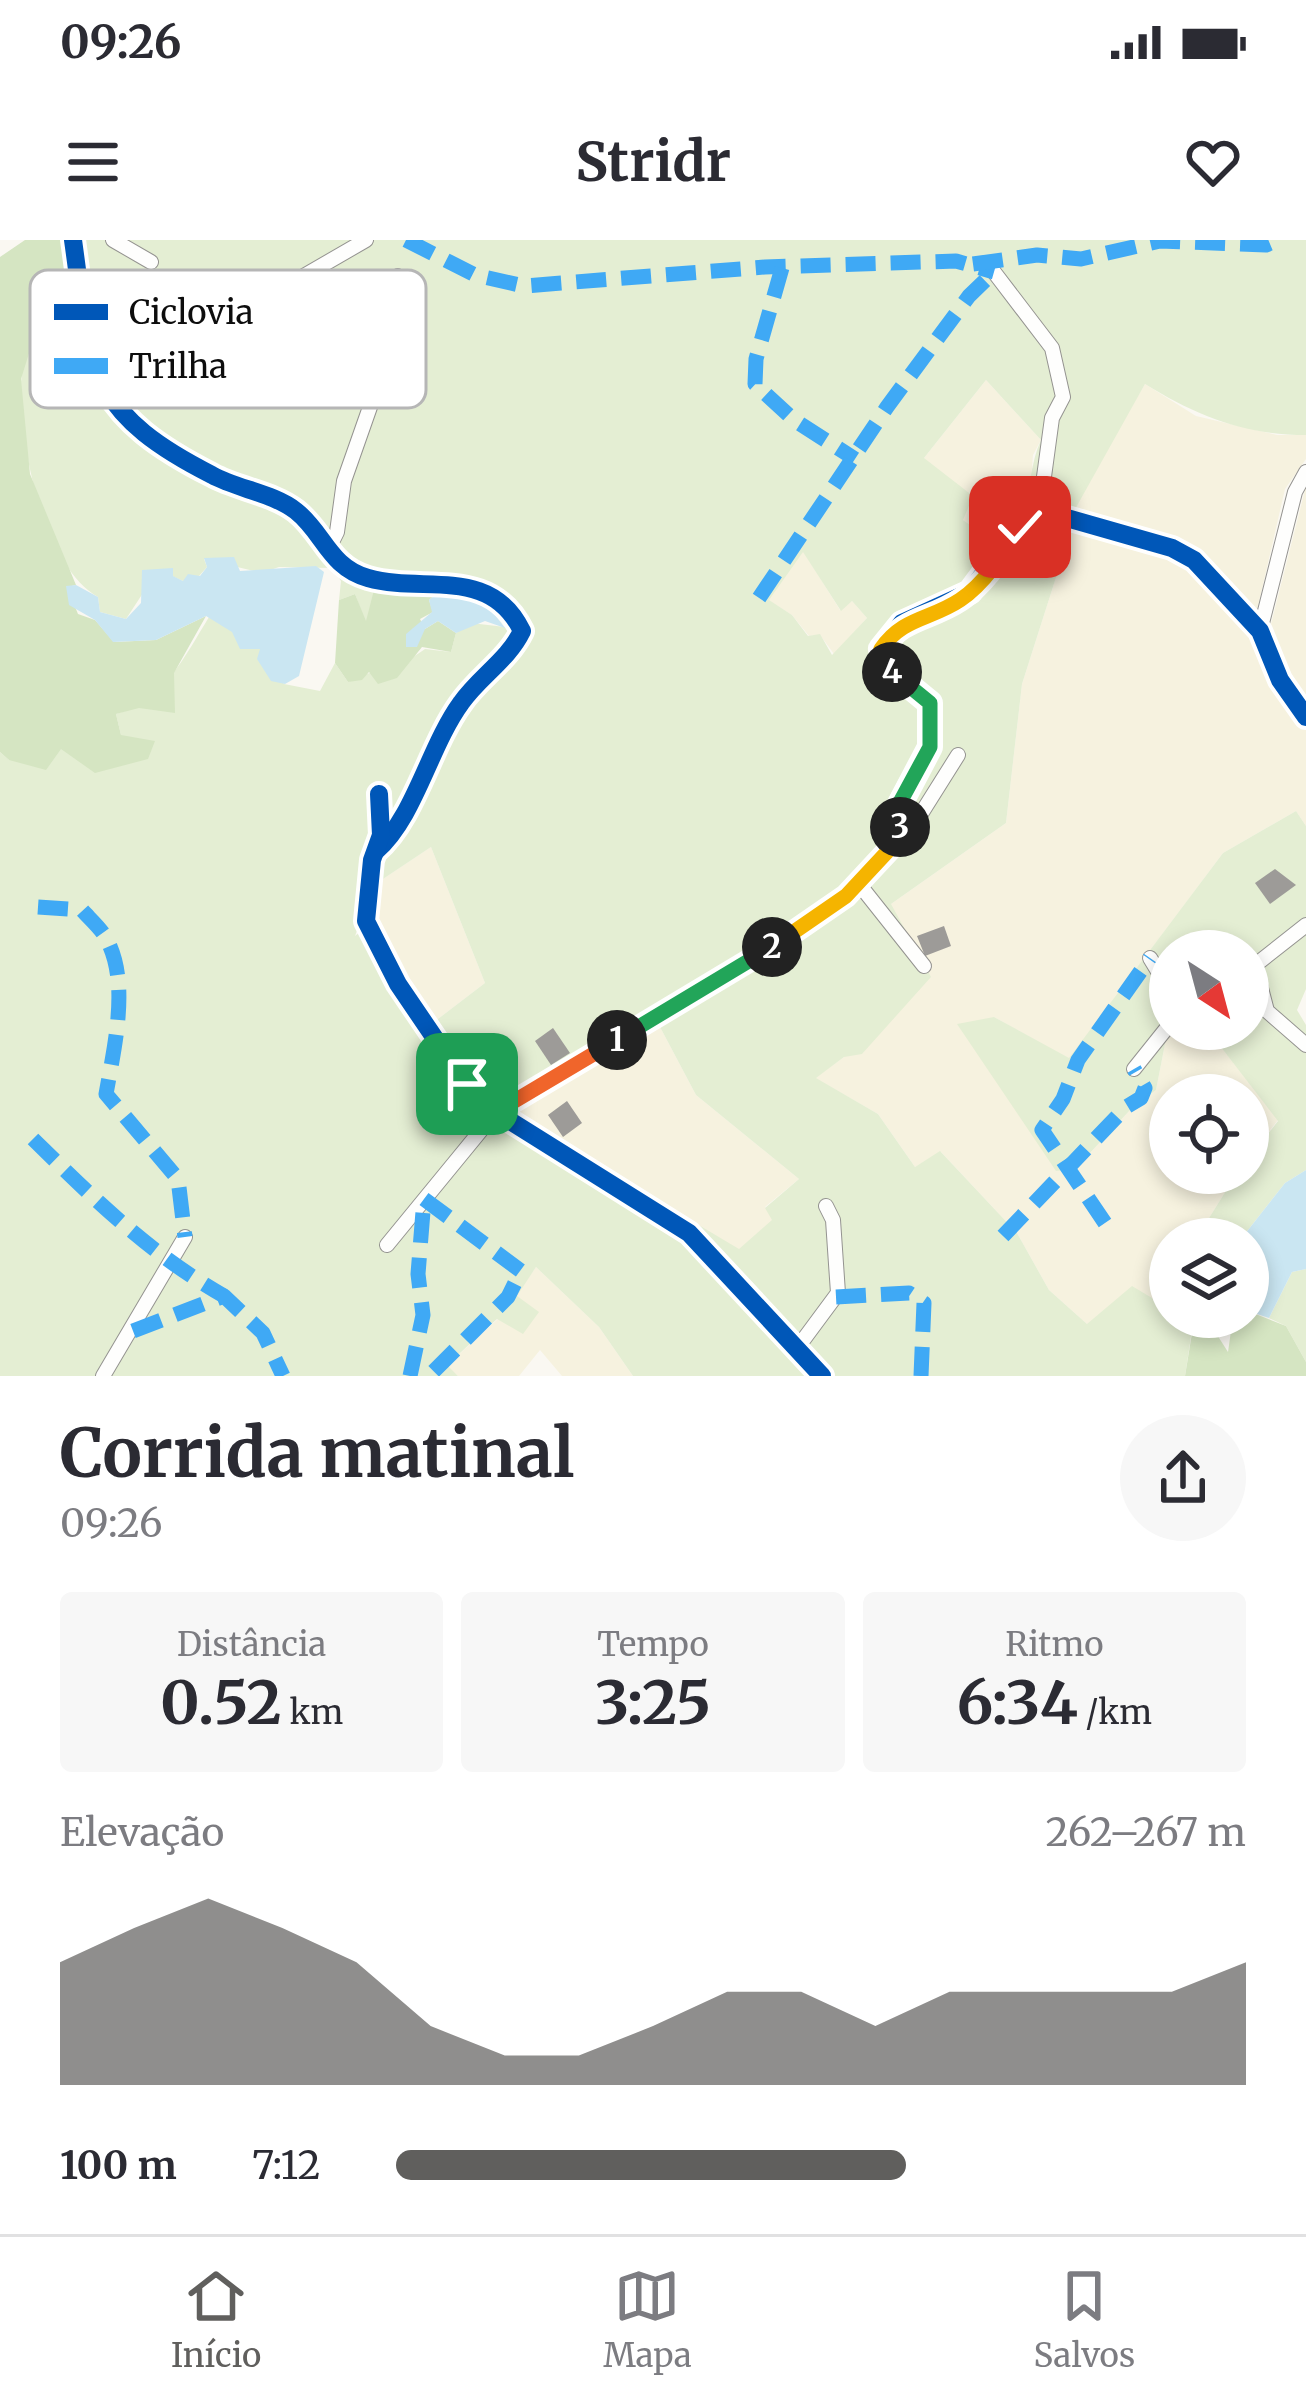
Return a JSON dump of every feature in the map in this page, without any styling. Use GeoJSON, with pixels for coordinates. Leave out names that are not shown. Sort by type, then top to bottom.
{"type":"FeatureCollection","features":[{"type":"Feature","properties":{"kind":"street"},"geometry":{"type":"LineString","coordinates":[[73,240],[77,270]]}},
{"type":"Feature","properties":{"kind":"street"},"geometry":{"type":"LineString","coordinates":[[113,240],[152,262]]}},
{"type":"Feature","properties":{"kind":"street"},"geometry":{"type":"LineString","coordinates":[[314,270],[366,240]]}},
{"type":"Feature","properties":{"kind":"street"},"geometry":{"type":"LineString","coordinates":[[994,272],[1052,348],[1063,397],[1052,418],[1040,506]]}},
{"type":"Feature","properties":{"kind":"street"},"geometry":{"type":"LineString","coordinates":[[119,408],[132,425],[209,474],[295,510],[342,567],[365,577],[471,586],[495,597],[522,631],[515,645],[463,700],[423,767],[402,822],[376,850]]}},
{"type":"Feature","properties":{"kind":"street"},"geometry":{"type":"LineString","coordinates":[[327,552],[338,532],[344,481],[370,408]]}},
{"type":"Feature","properties":{"kind":"street"},"geometry":{"type":"LineString","coordinates":[[1260,631],[1294,492],[1306,472]]}},
{"type":"Feature","properties":{"kind":"street"},"geometry":{"type":"LineString","coordinates":[[1040,506],[1077,524],[1183,553],[1260,631],[1274,668],[1306,717]]}},
{"type":"Feature","properties":{"kind":"street"},"geometry":{"type":"LineString","coordinates":[[901,837],[898,806],[930,747],[930,703],[891,671],[881,649],[902,623],[970,592],[1006,550],[1026,513],[1040,506]]}},
{"type":"Feature","properties":{"kind":"street"},"geometry":{"type":"LineString","coordinates":[[387,1245],[496,1112],[721,981],[859,884],[901,837],[958,755]]}},
{"type":"Feature","properties":{"kind":"street"},"geometry":{"type":"LineString","coordinates":[[379,794],[366,909],[369,933],[453,1066],[496,1112],[689,1233],[822,1376]]}},
{"type":"Feature","properties":{"kind":"street"},"geometry":{"type":"LineString","coordinates":[[859,884],[924,966]]}},
{"type":"Feature","properties":{"kind":"street"},"geometry":{"type":"LineString","coordinates":[[1269,951],[1306,926]]}},
{"type":"Feature","properties":{"kind":"street"},"geometry":{"type":"LineString","coordinates":[[1269,1012],[1306,1046]]}},
{"type":"Feature","properties":{"kind":"street"},"geometry":{"type":"LineString","coordinates":[[1134,1070],[1150,1050]]}},
{"type":"Feature","properties":{"kind":"street"},"geometry":{"type":"LineString","coordinates":[[798,1347],[838,1293],[833,1220],[826,1206]]}},
{"type":"Feature","properties":{"kind":"street"},"geometry":{"type":"LineString","coordinates":[[103,1376],[185,1237]]}},
{"type":"Feature","properties":{"kind":"shaded area"},"geometry":{"type":"Polygon","coordinates":[[[986,380],[1041,440],[1033,455],[1030,493],[1002,535],[991,539],[963,520],[924,458],[986,380]]]}},
{"type":"Feature","properties":{"kind":"shaded area"},"geometry":{"type":"Polygon","coordinates":[[[1145,384],[1196,416],[1277,435],[1306,435],[1306,459],[1285,489],[1256,615],[1196,551],[1069,513],[1145,384]]]}},
{"type":"Feature","properties":{"kind":"shaded area"},"geometry":{"type":"Polygon","coordinates":[[[1306,486],[1306,701],[1269,632],[1306,486]]]}},
{"type":"Feature","properties":{"kind":"shaded area"},"geometry":{"type":"Polygon","coordinates":[[[1035,515],[1064,529],[1179,558],[1250,632],[1306,720],[1306,826],[1296,811],[1223,853],[1165,930],[1149,930],[1149,952],[1069,1059],[994,1017],[1075,1169],[1149,1095],[1149,1194],[1224,1194],[1209,1218],[1149,1218],[1149,1308],[1088,1325],[1049,1290],[1017,1233],[941,1152],[915,1167],[878,1114],[815,1078],[844,1057],[891,904],[1006,823],[1022,684],[1059,568],[1020,550],[1035,515]]]}},
{"type":"Feature","properties":{"kind":"shaded area"},"geometry":{"type":"Polygon","coordinates":[[[803,551],[840,610],[852,601],[867,618],[834,654],[820,635],[809,636],[792,615],[768,600],[803,551]]]}},
{"type":"Feature","properties":{"kind":"shaded area"},"geometry":{"type":"Polygon","coordinates":[[[431,847],[485,983],[434,1022],[398,974],[370,914],[374,885],[431,847]]]}},
{"type":"Feature","properties":{"kind":"shaded area"},"geometry":{"type":"Polygon","coordinates":[[[660,1027],[696,1095],[799,1179],[765,1207],[773,1220],[739,1250],[508,1112],[660,1027]]]}},
{"type":"Feature","properties":{"kind":"shaded area"},"geometry":{"type":"Polygon","coordinates":[[[1164,1050],[1223,1050],[1242,1074],[1159,1074],[1164,1050]]]}},
{"type":"Feature","properties":{"kind":"shaded area"},"geometry":{"type":"Polygon","coordinates":[[[1269,1108],[1278,1120],[1269,1132],[1269,1108]]]}},
{"type":"Feature","properties":{"kind":"shaded area"},"geometry":{"type":"Polygon","coordinates":[[[536,1267],[599,1327],[633,1376],[562,1376],[540,1350],[519,1376],[458,1376],[446,1366],[498,1319],[523,1333],[516,1296],[536,1267]]]}},
{"type":"Feature","properties":{"kind":"green space"},"geometry":{"type":"Polygon","coordinates":[[[25,240],[64,240],[67,270],[30,270],[30,350],[21,379],[30,474],[76,585],[67,587],[78,614],[95,620],[114,642],[156,640],[206,616],[174,673],[175,713],[139,708],[116,714],[121,735],[155,741],[148,759],[95,773],[61,749],[46,770],[9,760],[0,752],[0,257],[25,240]]]}},
{"type":"Feature","properties":{"kind":"green space"},"geometry":{"type":"Polygon","coordinates":[[[64,240],[1306,240],[1306,435],[1262,432],[1222,422],[1145,384],[1064,529],[1035,516],[1020,550],[1059,568],[1022,684],[1006,823],[891,904],[931,977],[862,1054],[844,1057],[816,1078],[878,1114],[915,1167],[940,1151],[1017,1233],[1049,1290],[1087,1324],[1132,1286],[1149,1296],[1149,1338],[1191,1338],[1185,1376],[633,1376],[599,1327],[536,1267],[517,1296],[539,1312],[523,1334],[497,1319],[447,1365],[458,1376],[0,1376],[0,752],[9,760],[121,735],[116,714],[160,688],[209,617],[261,648],[284,684],[320,691],[335,663],[348,682],[425,649],[451,652],[456,633],[471,623],[505,627],[480,595],[429,589],[394,598],[366,624],[355,594],[339,600],[341,581],[332,568],[279,567],[262,573],[204,559],[207,567],[199,576],[183,581],[172,576],[173,569],[143,593],[126,619],[100,612],[98,597],[62,559],[38,501],[24,437],[22,374],[30,347],[30,408],[426,408],[426,270],[67,270],[64,240]],[[986,380],[924,458],[973,496],[963,520],[991,539],[1015,521],[1022,508],[1041,440],[986,380]],[[803,552],[769,600],[792,615],[808,636],[820,634],[832,655],[867,618],[852,601],[841,611],[803,552]],[[431,847],[374,885],[355,936],[375,920],[398,974],[434,1022],[485,983],[431,847]],[[660,1027],[509,1112],[739,1249],[772,1220],[765,1208],[799,1179],[696,1095],[660,1027]]]}},
{"type":"Feature","properties":{"kind":"green space"},"geometry":{"type":"Polygon","coordinates":[[[415,587],[436,594],[429,600],[433,612],[420,619],[425,629],[438,621],[456,633],[451,652],[422,647],[397,678],[378,684],[369,672],[362,680],[348,682],[335,663],[339,600],[355,594],[366,621],[374,590],[415,587]]]}},
{"type":"Feature","properties":{"kind":"green space"},"geometry":{"type":"Polygon","coordinates":[[[1296,811],[1306,826],[1306,989],[1297,1010],[1306,1025],[1306,1170],[1285,1183],[1258,1218],[1209,1218],[1224,1194],[1269,1194],[1269,1132],[1278,1121],[1269,1109],[1269,1074],[1242,1074],[1223,1050],[1269,1050],[1269,930],[1165,930],[1223,853],[1296,811]]]}},
{"type":"Feature","properties":{"kind":"green space"},"geometry":{"type":"Polygon","coordinates":[[[1149,952],[1149,1050],[1164,1050],[1159,1074],[1149,1074],[1149,1095],[1075,1169],[1056,1171],[957,1024],[994,1017],[1069,1058],[1149,952]]]}},
{"type":"Feature","properties":{"kind":"green space"},"geometry":{"type":"Polygon","coordinates":[[[1306,1269],[1306,1362],[1286,1326],[1269,1318],[1292,1272],[1306,1269]]]}},
{"type":"Feature","properties":{"kind":"green space"},"geometry":{"type":"Polygon","coordinates":[[[1269,1319],[1286,1326],[1306,1362],[1306,1376],[1185,1376],[1191,1338],[1219,1338],[1228,1352],[1230,1338],[1269,1338],[1269,1319]]]}},
{"type":"Feature","properties":{"kind":"water"},"geometry":{"type":"Polygon","coordinates":[[[234,557],[240,571],[316,566],[324,572],[299,676],[285,684],[271,681],[257,659],[260,649],[240,649],[232,632],[206,616],[156,640],[113,642],[95,620],[69,605],[66,586],[76,585],[98,597],[100,612],[126,619],[141,603],[142,570],[173,568],[173,576],[183,581],[188,574],[200,576],[207,567],[204,558],[234,557]]]}},
{"type":"Feature","properties":{"kind":"water"},"geometry":{"type":"Polygon","coordinates":[[[436,594],[480,595],[505,628],[485,621],[456,633],[438,621],[425,629],[417,647],[406,647],[406,634],[432,612],[429,600],[436,594]]]}},
{"type":"Feature","properties":{"kind":"water"},"geometry":{"type":"Polygon","coordinates":[[[1306,1170],[1306,1269],[1292,1272],[1269,1318],[1269,1218],[1258,1218],[1285,1183],[1306,1170]]]}},
{"type":"Feature","properties":{"kind":"building"},"geometry":{"type":"Polygon","coordinates":[[[1275,869],[1296,885],[1270,904],[1255,883],[1275,869]]]}},
{"type":"Feature","properties":{"kind":"building"},"geometry":{"type":"Polygon","coordinates":[[[944,926],[951,946],[925,956],[917,936],[944,926]]]}},
{"type":"Feature","properties":{"kind":"building"},"geometry":{"type":"Polygon","coordinates":[[[553,1028],[570,1053],[551,1065],[535,1041],[553,1028]]]}},
{"type":"Feature","properties":{"kind":"building"},"geometry":{"type":"Polygon","coordinates":[[[567,1101],[582,1123],[563,1137],[548,1115],[567,1101]]]}},
{"type":"Feature","properties":{"kind":"marked path"},"geometry":{"type":"LineString","coordinates":[[406,240],[475,275],[524,286],[765,267],[956,261],[994,272]]}},
{"type":"Feature","properties":{"kind":"marked path"},"geometry":{"type":"LineString","coordinates":[[973,264],[1037,255],[1081,259],[1160,241],[1266,245],[1278,240]]}},
{"type":"Feature","properties":{"kind":"marked path"},"geometry":{"type":"LineString","coordinates":[[782,268],[756,359],[755,384],[794,420],[855,459]]}},
{"type":"Feature","properties":{"kind":"marked path"},"geometry":{"type":"LineString","coordinates":[[759,598],[887,407],[969,296],[994,272]]}},
{"type":"Feature","properties":{"kind":"marked path"},"geometry":{"type":"LineString","coordinates":[[38,907],[82,910],[107,940],[119,996],[106,1094],[178,1179],[185,1237]]}},
{"type":"Feature","properties":{"kind":"marked path"},"geometry":{"type":"LineString","coordinates":[[1105,1223],[1042,1130],[1063,1099],[1078,1060],[1149,959]]}},
{"type":"Feature","properties":{"kind":"marked path"},"geometry":{"type":"LineString","coordinates":[[1003,1236],[1126,1107],[1141,1098],[1145,1088],[1134,1069]]}},
{"type":"Feature","properties":{"kind":"marked path"},"geometry":{"type":"LineString","coordinates":[[33,1139],[147,1244],[224,1296]]}},
{"type":"Feature","properties":{"kind":"marked path"},"geometry":{"type":"LineString","coordinates":[[424,1199],[521,1271],[508,1297],[429,1376]]}},
{"type":"Feature","properties":{"kind":"marked path"},"geometry":{"type":"LineString","coordinates":[[410,1376],[423,1315],[418,1274],[424,1199]]}},
{"type":"Feature","properties":{"kind":"marked path"},"geometry":{"type":"LineString","coordinates":[[836,1297],[909,1293],[924,1303],[921,1376]]}},
{"type":"Feature","properties":{"kind":"marked path"},"geometry":{"type":"LineString","coordinates":[[133,1331],[224,1296],[263,1333],[283,1376]]}},
{"type":"Feature","properties":{"kind":"cycle path"},"geometry":{"type":"LineString","coordinates":[[73,240],[77,270]]}},
{"type":"Feature","properties":{"kind":"cycle path"},"geometry":{"type":"LineString","coordinates":[[119,408],[171,452],[296,511],[335,558],[355,573],[389,582],[474,589],[508,610],[522,631],[461,703],[412,801],[376,851]]}},
{"type":"Feature","properties":{"kind":"cycle path"},"geometry":{"type":"LineString","coordinates":[[901,837],[899,806],[930,747],[930,703],[891,671],[881,649],[902,623],[970,592],[1032,508],[1172,548],[1194,560],[1260,631],[1280,680],[1306,717]]}},
{"type":"Feature","properties":{"kind":"cycle path"},"geometry":{"type":"LineString","coordinates":[[379,794],[381,835],[372,860],[366,921],[398,984],[453,1065],[496,1112],[689,1233],[822,1376]]}},
{"type":"Feature","properties":{"kind":"route"},"geometry":{"type":"LineString","coordinates":[[467,1084],[496,1112],[721,981],[846,896],[882,861],[901,837],[898,806],[930,747],[930,703],[891,671],[881,649],[902,623],[948,607],[970,592],[1020,527]]}}]}
